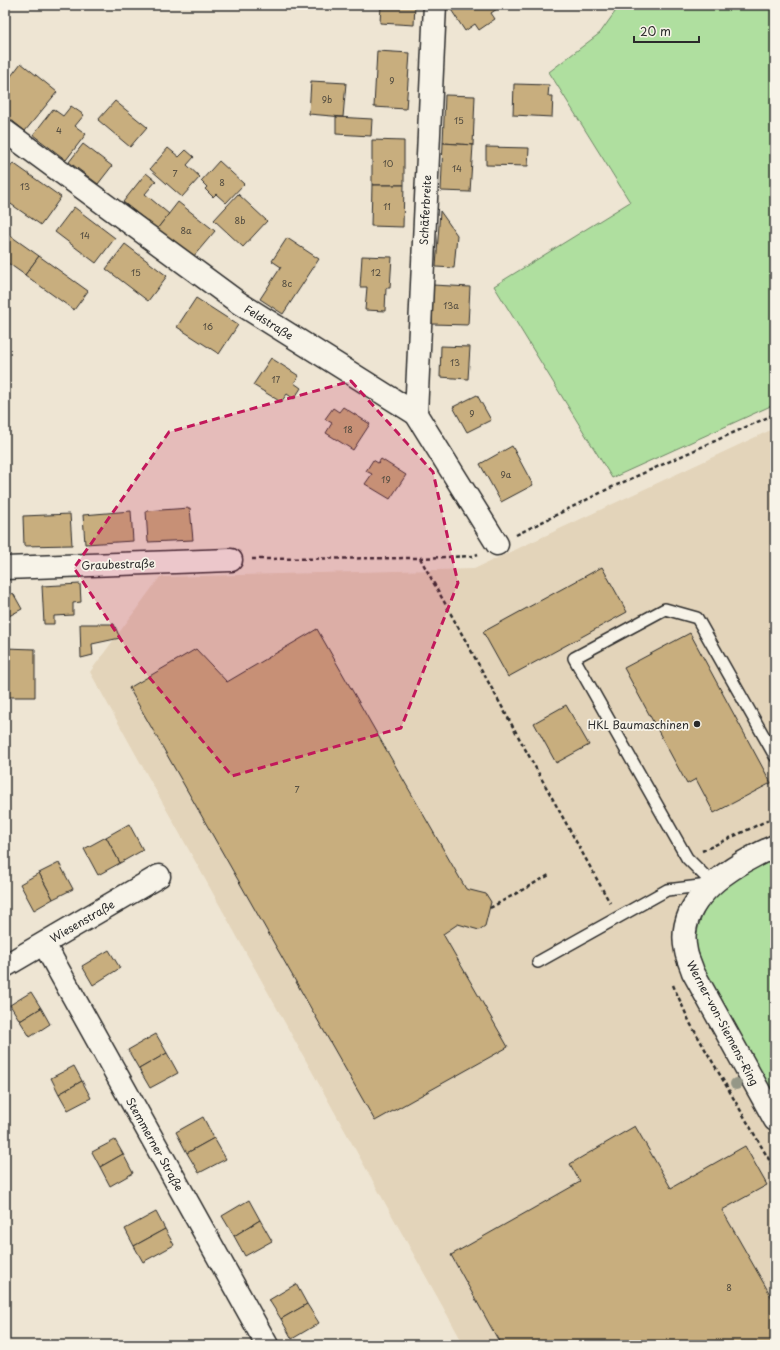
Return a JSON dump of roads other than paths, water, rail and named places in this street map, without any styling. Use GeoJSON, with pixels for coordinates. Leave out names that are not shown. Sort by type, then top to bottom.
{"type":"FeatureCollection","features":[{"type":"Feature","properties":{"kind":"street","name":"Schäferbreite"},"geometry":{"type":"LineString","coordinates":[[416,414],[435,5]]}},
{"type":"Feature","properties":{"kind":"street","name":"Feldstraße"},"geometry":{"type":"LineString","coordinates":[[5,131],[239,303],[416,414],[497,544]]}},
{"type":"Feature","properties":{"kind":"street","name":"Graubestraße"},"geometry":{"type":"LineString","coordinates":[[5,568],[231,560]]}},
{"type":"Feature","properties":{"kind":"street","name":"Werner-von-Siemens-Ring"},"geometry":{"type":"LineString","coordinates":[[775,846],[736,867],[713,884],[700,898],[691,914],[685,932],[686,951],[693,972],[775,1120]]}},
{"type":"Feature","properties":{"kind":"street","name":"Wiesenstraße"},"geometry":{"type":"LineString","coordinates":[[5,966],[159,876]]}},
{"type":"Feature","properties":{"kind":"street","name":"Stemmerner Straße"},"geometry":{"type":"LineString","coordinates":[[44,944],[267,1345]]}},
{"type":"Feature","properties":{"kind":"lane"},"geometry":{"type":"LineString","coordinates":[[713,884],[687,858],[574,658],[665,609],[697,618],[775,756]]}},
{"type":"Feature","properties":{"kind":"lane"},"geometry":{"type":"LineString","coordinates":[[538,962],[667,890],[713,884]]}},
{"type":"Feature","properties":{"kind":"place","name":"HKL Baumaschinen"},"geometry":{"type":"Point","coordinates":[697,724]}}]}
